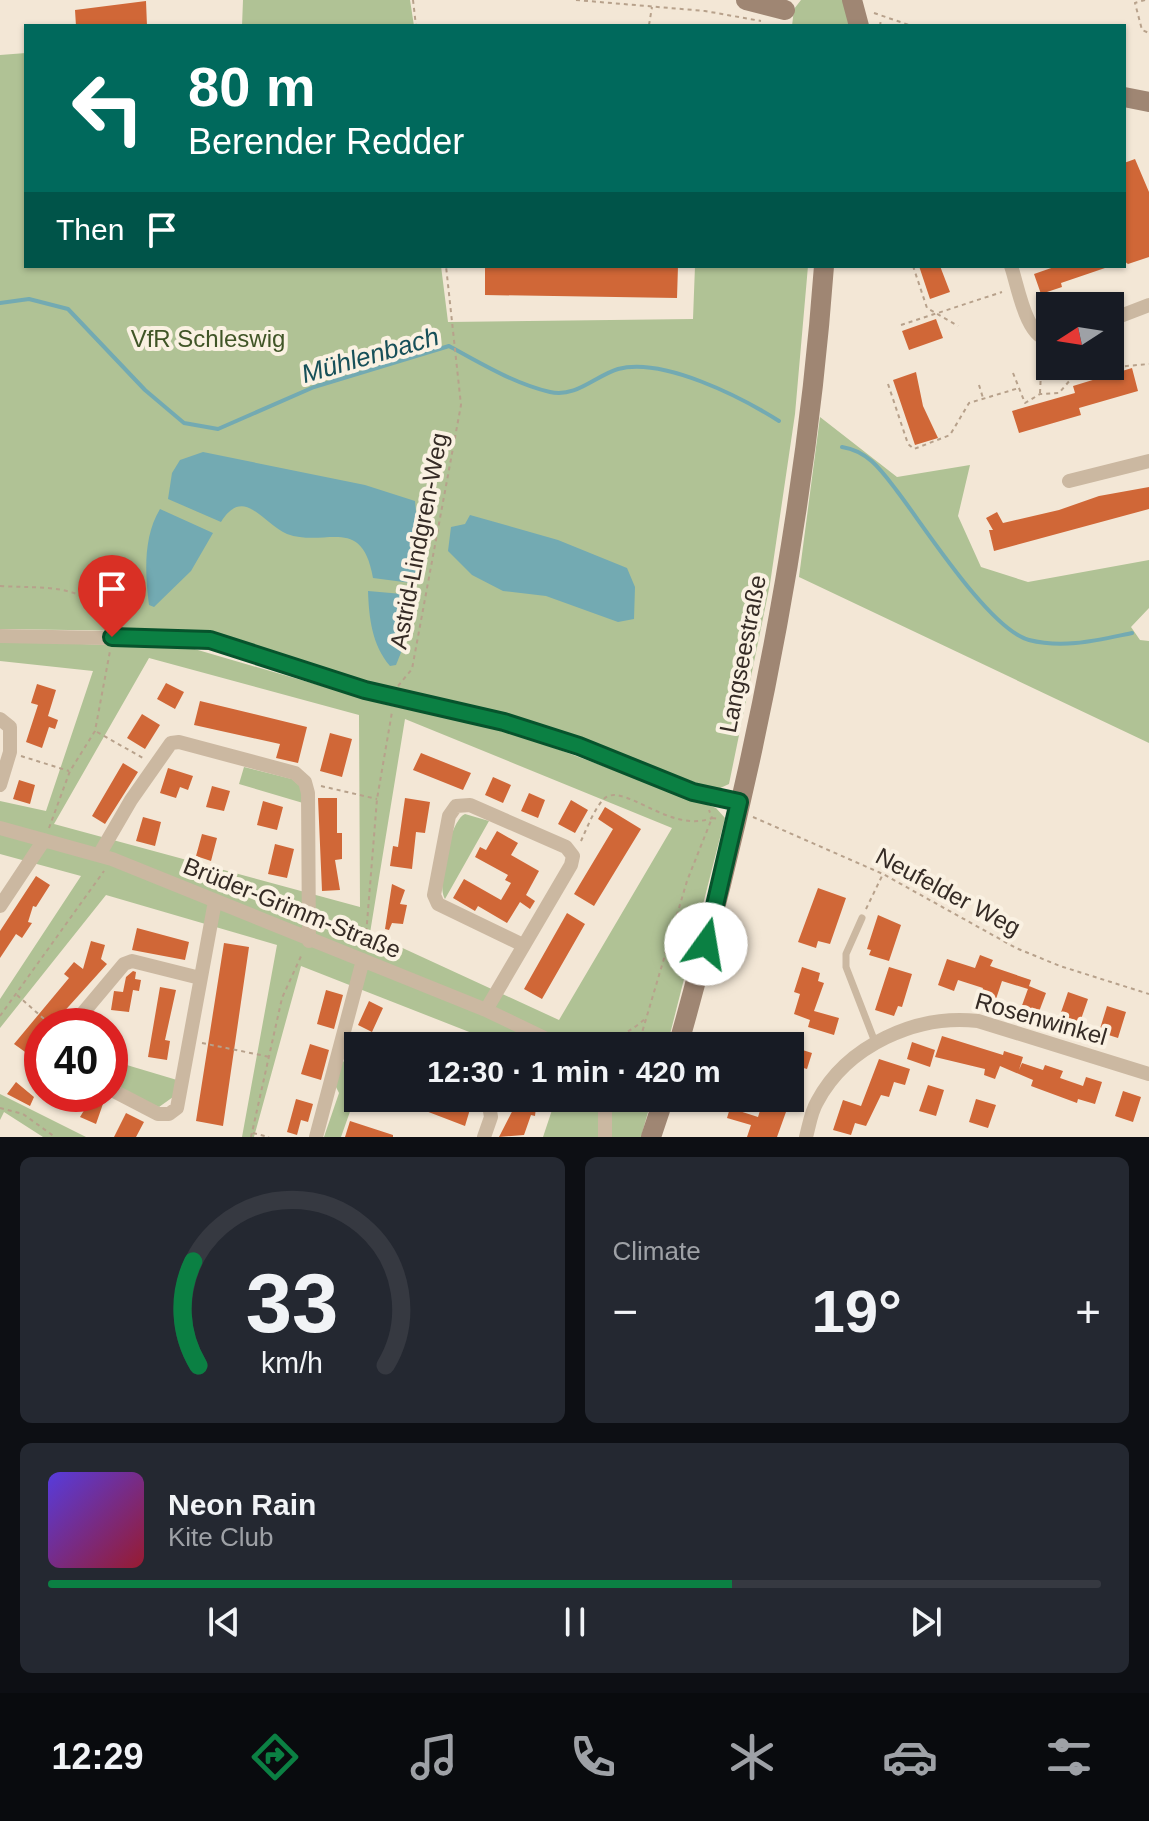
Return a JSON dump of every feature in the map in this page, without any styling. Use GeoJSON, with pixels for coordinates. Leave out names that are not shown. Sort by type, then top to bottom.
{"type":"FeatureCollection","features":[{"type":"Feature","properties":{"kind":"street"},"geometry":{"type":"LineString","coordinates":[[746,0],[782,10]]}},
{"type":"Feature","properties":{"kind":"street"},"geometry":{"type":"LineString","coordinates":[[1126,97],[1149,102]]}},
{"type":"Feature","properties":{"kind":"street","name":"Langseestraße"},"geometry":{"type":"LineString","coordinates":[[682,1032],[737,811],[800,488],[824,268]]}},
{"type":"Feature","properties":{"kind":"street"},"geometry":{"type":"LineString","coordinates":[[1012,268],[1036,333]]}},
{"type":"Feature","properties":{"kind":"street"},"geometry":{"type":"LineString","coordinates":[[1124,315],[1149,305]]}},
{"type":"Feature","properties":{"kind":"street"},"geometry":{"type":"LineString","coordinates":[[1069,481],[1149,461]]}},
{"type":"Feature","properties":{"kind":"street"},"geometry":{"type":"LineString","coordinates":[[0,636],[210,640],[304,673],[396,699],[504,722],[579,746],[737,811]]}},
{"type":"Feature","properties":{"kind":"street"},"geometry":{"type":"LineString","coordinates":[[0,719],[10,727],[10,752],[0,785]]}},
{"type":"Feature","properties":{"kind":"street"},"geometry":{"type":"LineString","coordinates":[[106,857],[165,747],[179,742],[295,773],[305,782],[308,793],[309,941]]}},
{"type":"Feature","properties":{"kind":"street"},"geometry":{"type":"LineString","coordinates":[[486,1010],[571,865],[573,856],[566,847],[470,805],[456,806],[449,816],[434,895],[438,904],[523,945]]}},
{"type":"Feature","properties":{"kind":"street","name":"Brüder-Grimm-Straße"},"geometry":{"type":"LineString","coordinates":[[0,828],[106,857],[486,1010],[532,1032]]}},
{"type":"Feature","properties":{"kind":"street"},"geometry":{"type":"LineString","coordinates":[[0,906],[44,840]]}},
{"type":"Feature","properties":{"kind":"street"},"geometry":{"type":"LineString","coordinates":[[128,1098],[158,1114],[169,1114],[177,1108],[215,901]]}},
{"type":"Feature","properties":{"kind":"street"},"geometry":{"type":"LineString","coordinates":[[316,1137],[363,960]]}},
{"type":"Feature","properties":{"kind":"street"},"geometry":{"type":"LineString","coordinates":[[87,1008],[124,964],[132,961],[200,978]]}},
{"type":"Feature","properties":{"kind":"street","name":"Rosenwinkel"},"geometry":{"type":"LineString","coordinates":[[806,1137],[816,1103],[836,1074],[875,1042],[929,1023],[954,1018],[978,1021],[1149,1074]]}},
{"type":"Feature","properties":{"kind":"street"},"geometry":{"type":"LineString","coordinates":[[484,1137],[490,1112]]}},
{"type":"Feature","properties":{"kind":"street"},"geometry":{"type":"LineString","coordinates":[[605,1112],[605,1137]]}},
{"type":"Feature","properties":{"kind":"street"},"geometry":{"type":"LineString","coordinates":[[651,1137],[659,1112]]}},
{"type":"Feature","properties":{"kind":"lane"},"geometry":{"type":"LineString","coordinates":[[862,918],[846,954],[846,967],[875,1042]]}},
{"type":"Feature","properties":{"kind":"path"},"geometry":{"type":"LineString","coordinates":[[413,0],[416,24]]}},
{"type":"Feature","properties":{"kind":"path"},"geometry":{"type":"LineString","coordinates":[[576,0],[705,11],[757,22],[782,10]]}},
{"type":"Feature","properties":{"kind":"path"},"geometry":{"type":"LineString","coordinates":[[1145,0],[1135,3],[1134,9],[1142,30],[1149,33]]}},
{"type":"Feature","properties":{"kind":"path"},"geometry":{"type":"LineString","coordinates":[[649,24],[652,6]]}},
{"type":"Feature","properties":{"kind":"path"},"geometry":{"type":"LineString","coordinates":[[860,11],[904,24]]}},
{"type":"Feature","properties":{"kind":"path"},"geometry":{"type":"LineString","coordinates":[[880,24],[881,18]]}},
{"type":"Feature","properties":{"kind":"path","name":"Astrid-Lindgren-Weg"},"geometry":{"type":"LineString","coordinates":[[363,960],[385,740],[398,684],[412,669],[461,405],[446,268]]}},
{"type":"Feature","properties":{"kind":"path"},"geometry":{"type":"LineString","coordinates":[[914,268],[927,308],[958,326]]}},
{"type":"Feature","properties":{"kind":"path"},"geometry":{"type":"LineString","coordinates":[[901,325],[1018,286]]}},
{"type":"Feature","properties":{"kind":"path"},"geometry":{"type":"LineString","coordinates":[[1124,368],[1149,364]]}},
{"type":"Feature","properties":{"kind":"path"},"geometry":{"type":"LineString","coordinates":[[1013,373],[1025,403],[1040,394],[1059,393],[1070,380]]}},
{"type":"Feature","properties":{"kind":"path"},"geometry":{"type":"LineString","coordinates":[[1040,394],[1042,380]]}},
{"type":"Feature","properties":{"kind":"path"},"geometry":{"type":"LineString","coordinates":[[888,384],[908,444],[914,449],[945,439],[969,403],[1019,388]]}},
{"type":"Feature","properties":{"kind":"path"},"geometry":{"type":"LineString","coordinates":[[979,385],[984,399]]}},
{"type":"Feature","properties":{"kind":"path"},"geometry":{"type":"LineString","coordinates":[[0,586],[85,594],[102,608],[112,626],[95,731],[70,771],[44,840]]}},
{"type":"Feature","properties":{"kind":"path"},"geometry":{"type":"LineString","coordinates":[[95,731],[155,764]]}},
{"type":"Feature","properties":{"kind":"path"},"geometry":{"type":"LineString","coordinates":[[10,752],[70,771]]}},
{"type":"Feature","properties":{"kind":"path"},"geometry":{"type":"LineString","coordinates":[[305,782],[377,799]]}},
{"type":"Feature","properties":{"kind":"path","name":"Neufelder Weg"},"geometry":{"type":"LineString","coordinates":[[573,856],[601,801],[609,795],[621,793],[650,811],[680,822],[696,824],[737,811],[744,821],[754,816],[883,874],[1016,948],[1060,966],[1149,994]]}},
{"type":"Feature","properties":{"kind":"path"},"geometry":{"type":"LineString","coordinates":[[642,1032],[687,881],[712,818]]}},
{"type":"Feature","properties":{"kind":"path"},"geometry":{"type":"LineString","coordinates":[[0,1016],[106,857]]}},
{"type":"Feature","properties":{"kind":"path"},"geometry":{"type":"LineString","coordinates":[[862,918],[883,874]]}},
{"type":"Feature","properties":{"kind":"path"},"geometry":{"type":"LineString","coordinates":[[251,1137],[282,998],[309,941]]}},
{"type":"Feature","properties":{"kind":"path"},"geometry":{"type":"LineString","coordinates":[[16,994],[32,1008]]}},
{"type":"Feature","properties":{"kind":"path"},"geometry":{"type":"LineString","coordinates":[[627,1032],[647,1017]]}},
{"type":"Feature","properties":{"kind":"path"},"geometry":{"type":"LineString","coordinates":[[189,1041],[271,1058]]}},
{"type":"Feature","properties":{"kind":"path"},"geometry":{"type":"LineString","coordinates":[[0,1113],[1,1108],[23,1114],[55,1137]]}},
{"type":"Feature","properties":{"kind":"path"},"geometry":{"type":"LineString","coordinates":[[252,1132],[269,1137]]}},
{"type":"Feature","properties":{"kind":"green space"},"geometry":{"type":"Polygon","coordinates":[[[243,0],[410,0],[414,24],[242,24],[243,0]]]}},
{"type":"Feature","properties":{"kind":"green space"},"geometry":{"type":"Polygon","coordinates":[[[801,0],[843,0],[852,24],[792,24],[794,9],[801,0]]]}},
{"type":"Feature","properties":{"kind":"green space","name":"VfR Schleswig"},"geometry":{"type":"Polygon","coordinates":[[[24,53],[24,268],[441,268],[448,322],[693,319],[695,268],[808,268],[795,414],[770,584],[729,784],[716,790],[515,717],[302,665],[207,632],[0,629],[0,55],[24,53]]]}},
{"type":"Feature","properties":{"kind":"green space"},"geometry":{"type":"Polygon","coordinates":[[[820,417],[897,477],[970,465],[958,516],[981,567],[1028,582],[1149,560],[1149,608],[1131,627],[1140,640],[1149,641],[1149,743],[799,577],[820,417]]]}},
{"type":"Feature","properties":{"kind":"green space"},"geometry":{"type":"Polygon","coordinates":[[[0,641],[191,648],[387,705],[503,729],[716,808],[725,818],[671,1032],[469,1032],[301,966],[254,1137],[242,1137],[277,945],[106,895],[0,1028],[0,999],[81,876],[0,854],[0,801],[46,811],[93,671],[0,661],[0,641]],[[149,658],[54,824],[360,907],[359,715],[149,658]],[[405,719],[370,933],[559,1020],[672,828],[405,719]]]}},
{"type":"Feature","properties":{"kind":"green space"},"geometry":{"type":"Polygon","coordinates":[[[244,767],[292,779],[301,787],[303,803],[239,784],[244,767]]]}},
{"type":"Feature","properties":{"kind":"green space"},"geometry":{"type":"Polygon","coordinates":[[[465,814],[489,821],[445,899],[442,881],[446,854],[454,828],[465,814]]]}},
{"type":"Feature","properties":{"kind":"green space"},"geometry":{"type":"Polygon","coordinates":[[[342,1062],[344,1112],[350,1112],[341,1137],[324,1137],[339,1093],[335,1085],[342,1062]]]}},
{"type":"Feature","properties":{"kind":"green space"},"geometry":{"type":"Polygon","coordinates":[[[128,1065],[177,1080],[173,1097],[159,1107],[128,1094],[128,1065]]]}},
{"type":"Feature","properties":{"kind":"green space"},"geometry":{"type":"Polygon","coordinates":[[[0,1094],[24,1106],[24,1112],[36,1112],[86,1137],[43,1137],[4,1112],[0,1120],[0,1094]]]}},
{"type":"Feature","properties":{"kind":"green space"},"geometry":{"type":"Polygon","coordinates":[[[551,1112],[648,1112],[641,1137],[543,1137],[551,1112]]]}},
{"type":"Feature","properties":{"kind":"water"},"geometry":{"type":"Polygon","coordinates":[[[203,452],[365,485],[415,501],[416,512],[430,515],[419,584],[373,578],[368,558],[360,546],[351,540],[287,534],[246,507],[229,511],[221,522],[168,499],[172,473],[180,460],[203,452]]]}},
{"type":"Feature","properties":{"kind":"water"},"geometry":{"type":"Polygon","coordinates":[[[160,509],[213,533],[191,571],[154,607],[149,605],[147,556],[154,520],[160,509]]]}},
{"type":"Feature","properties":{"kind":"water"},"geometry":{"type":"Polygon","coordinates":[[[470,515],[558,540],[627,568],[635,587],[634,619],[618,622],[546,596],[503,591],[472,575],[448,551],[451,527],[465,524],[470,515]]]}},
{"type":"Feature","properties":{"kind":"water"},"geometry":{"type":"Polygon","coordinates":[[[368,591],[414,595],[412,625],[396,665],[390,666],[375,640],[368,591]]]}},
{"type":"Feature","properties":{"kind":"building"},"geometry":{"type":"Polygon","coordinates":[[[146,1],[147,24],[76,24],[75,10],[146,1]]]}},
{"type":"Feature","properties":{"kind":"building"},"geometry":{"type":"Polygon","coordinates":[[[1135,159],[1149,192],[1149,257],[1128,264],[1126,262],[1126,162],[1135,159]]]}},
{"type":"Feature","properties":{"kind":"building"},"geometry":{"type":"Polygon","coordinates":[[[485,268],[678,268],[677,298],[485,295],[485,268]]]}},
{"type":"Feature","properties":{"kind":"building"},"geometry":{"type":"Polygon","coordinates":[[[920,268],[941,268],[950,292],[930,299],[920,268]]]}},
{"type":"Feature","properties":{"kind":"building"},"geometry":{"type":"Polygon","coordinates":[[[1051,268],[1105,268],[1061,283],[1062,287],[1040,292],[1034,274],[1051,268]]]}},
{"type":"Feature","properties":{"kind":"building"},"geometry":{"type":"Polygon","coordinates":[[[936,319],[943,338],[909,350],[902,331],[936,319]]]}},
{"type":"Feature","properties":{"kind":"building"},"geometry":{"type":"Polygon","coordinates":[[[1132,368],[1138,391],[1079,408],[1081,415],[1019,433],[1012,411],[1075,393],[1073,386],[1093,380],[1124,380],[1124,370],[1132,368]]]}},
{"type":"Feature","properties":{"kind":"building"},"geometry":{"type":"Polygon","coordinates":[[[916,372],[923,406],[938,438],[915,445],[893,380],[916,372]]]}},
{"type":"Feature","properties":{"kind":"building"},"geometry":{"type":"Polygon","coordinates":[[[1149,487],[1149,509],[994,551],[989,530],[993,530],[986,518],[997,512],[1003,523],[1059,510],[1099,496],[1149,487]]]}},
{"type":"Feature","properties":{"kind":"building"},"geometry":{"type":"Polygon","coordinates":[[[166,683],[184,692],[175,709],[157,699],[166,683]]]}},
{"type":"Feature","properties":{"kind":"building"},"geometry":{"type":"Polygon","coordinates":[[[37,684],[56,690],[48,716],[58,720],[55,729],[49,727],[42,748],[26,742],[38,705],[31,703],[37,684]]]}},
{"type":"Feature","properties":{"kind":"building"},"geometry":{"type":"Polygon","coordinates":[[[200,701],[307,727],[298,763],[276,758],[280,744],[194,725],[200,701]]]}},
{"type":"Feature","properties":{"kind":"building"},"geometry":{"type":"Polygon","coordinates":[[[142,714],[160,725],[145,749],[127,738],[142,714]]]}},
{"type":"Feature","properties":{"kind":"building"},"geometry":{"type":"Polygon","coordinates":[[[330,733],[352,739],[342,777],[320,771],[330,733]]]}},
{"type":"Feature","properties":{"kind":"building"},"geometry":{"type":"Polygon","coordinates":[[[421,753],[471,773],[463,790],[413,770],[421,753]]]}},
{"type":"Feature","properties":{"kind":"building"},"geometry":{"type":"Polygon","coordinates":[[[123,763],[138,772],[105,824],[92,816],[123,763]]]}},
{"type":"Feature","properties":{"kind":"building"},"geometry":{"type":"Polygon","coordinates":[[[168,768],[193,776],[188,790],[180,787],[176,798],[160,793],[168,768]]]}},
{"type":"Feature","properties":{"kind":"building"},"geometry":{"type":"Polygon","coordinates":[[[493,777],[511,785],[503,803],[485,795],[493,777]]]}},
{"type":"Feature","properties":{"kind":"building"},"geometry":{"type":"Polygon","coordinates":[[[19,780],[35,785],[30,804],[13,799],[19,780]]]}},
{"type":"Feature","properties":{"kind":"building"},"geometry":{"type":"Polygon","coordinates":[[[212,786],[230,791],[224,811],[206,807],[212,786]]]}},
{"type":"Feature","properties":{"kind":"building"},"geometry":{"type":"Polygon","coordinates":[[[529,793],[545,800],[538,818],[521,811],[529,793]]]}},
{"type":"Feature","properties":{"kind":"building"},"geometry":{"type":"Polygon","coordinates":[[[318,798],[337,798],[337,833],[342,833],[342,859],[335,860],[340,890],[322,891],[318,798]]]}},
{"type":"Feature","properties":{"kind":"building"},"geometry":{"type":"Polygon","coordinates":[[[405,798],[430,802],[425,833],[416,832],[412,869],[390,866],[393,846],[398,847],[405,798]]]}},
{"type":"Feature","properties":{"kind":"building"},"geometry":{"type":"Polygon","coordinates":[[[571,800],[588,810],[575,833],[558,824],[571,800]]]}},
{"type":"Feature","properties":{"kind":"building"},"geometry":{"type":"Polygon","coordinates":[[[263,801],[283,807],[277,830],[257,825],[263,801]]]}},
{"type":"Feature","properties":{"kind":"building"},"geometry":{"type":"Polygon","coordinates":[[[605,807],[641,829],[594,906],[574,894],[613,829],[598,819],[605,807]]]}},
{"type":"Feature","properties":{"kind":"building"},"geometry":{"type":"Polygon","coordinates":[[[143,817],[161,822],[155,846],[136,841],[143,817]]]}},
{"type":"Feature","properties":{"kind":"building"},"geometry":{"type":"Polygon","coordinates":[[[497,831],[518,843],[511,855],[539,871],[526,895],[535,901],[530,909],[520,902],[507,923],[478,906],[475,911],[453,898],[464,879],[501,900],[511,883],[505,880],[508,875],[475,857],[480,847],[486,850],[497,831]]]}},
{"type":"Feature","properties":{"kind":"building"},"geometry":{"type":"Polygon","coordinates":[[[202,834],[217,838],[211,861],[196,856],[202,834]]]}},
{"type":"Feature","properties":{"kind":"building"},"geometry":{"type":"Polygon","coordinates":[[[275,844],[294,849],[287,878],[268,874],[275,844]]]}},
{"type":"Feature","properties":{"kind":"building"},"geometry":{"type":"Polygon","coordinates":[[[36,876],[50,885],[36,907],[33,906],[28,922],[32,923],[22,938],[16,934],[0,958],[0,931],[36,876]]]}},
{"type":"Feature","properties":{"kind":"building"},"geometry":{"type":"Polygon","coordinates":[[[392,884],[405,890],[400,904],[407,905],[403,924],[392,923],[389,930],[385,929],[392,884]]]}},
{"type":"Feature","properties":{"kind":"building"},"geometry":{"type":"Polygon","coordinates":[[[818,888],[846,898],[830,944],[818,941],[816,948],[798,942],[818,888]]]}},
{"type":"Feature","properties":{"kind":"building"},"geometry":{"type":"Polygon","coordinates":[[[567,913],[585,924],[542,999],[524,989],[567,913]]]}},
{"type":"Feature","properties":{"kind":"building"},"geometry":{"type":"Polygon","coordinates":[[[878,915],[901,925],[889,961],[869,955],[871,950],[867,949],[878,915]]]}},
{"type":"Feature","properties":{"kind":"building"},"geometry":{"type":"Polygon","coordinates":[[[137,928],[189,942],[185,960],[132,950],[137,928]]]}},
{"type":"Feature","properties":{"kind":"building"},"geometry":{"type":"Polygon","coordinates":[[[91,941],[105,945],[101,959],[107,964],[67,1008],[44,1008],[69,978],[64,974],[74,962],[83,969],[91,941]]]}},
{"type":"Feature","properties":{"kind":"building"},"geometry":{"type":"Polygon","coordinates":[[[224,943],[249,947],[223,1126],[196,1121],[224,943]]]}},
{"type":"Feature","properties":{"kind":"building"},"geometry":{"type":"Polygon","coordinates":[[[980,955],[993,960],[990,966],[1031,980],[1028,989],[1002,981],[994,1005],[979,1000],[983,988],[958,980],[954,991],[938,985],[947,959],[975,968],[980,955]]]}},
{"type":"Feature","properties":{"kind":"building"},"geometry":{"type":"Polygon","coordinates":[[[802,967],[820,973],[818,981],[824,983],[814,1011],[839,1018],[834,1035],[808,1027],[810,1020],[794,1014],[800,994],[794,992],[802,967]]]}},
{"type":"Feature","properties":{"kind":"building"},"geometry":{"type":"Polygon","coordinates":[[[889,967],[912,974],[902,1007],[898,1006],[894,1016],[875,1010],[889,967]]]}},
{"type":"Feature","properties":{"kind":"building"},"geometry":{"type":"Polygon","coordinates":[[[133,971],[136,972],[135,979],[141,980],[139,991],[133,990],[129,1012],[128,1008],[111,1008],[114,991],[123,992],[126,977],[133,971]]]}},
{"type":"Feature","properties":{"kind":"building"},"geometry":{"type":"Polygon","coordinates":[[[1029,986],[1046,993],[1037,1017],[1020,1011],[1029,986]]]}},
{"type":"Feature","properties":{"kind":"building"},"geometry":{"type":"Polygon","coordinates":[[[160,987],[176,990],[165,1040],[170,1041],[167,1060],[148,1057],[160,987]]]}},
{"type":"Feature","properties":{"kind":"building"},"geometry":{"type":"Polygon","coordinates":[[[326,990],[343,995],[334,1029],[317,1024],[326,990]]]}},
{"type":"Feature","properties":{"kind":"building"},"geometry":{"type":"Polygon","coordinates":[[[1068,992],[1088,999],[1079,1025],[1059,1018],[1068,992]]]}},
{"type":"Feature","properties":{"kind":"building"},"geometry":{"type":"Polygon","coordinates":[[[369,1001],[383,1008],[372,1032],[358,1025],[369,1001]]]}},
{"type":"Feature","properties":{"kind":"building"},"geometry":{"type":"Polygon","coordinates":[[[1107,1006],[1126,1012],[1118,1038],[1099,1032],[1107,1006]]]}},
{"type":"Feature","properties":{"kind":"building"},"geometry":{"type":"Polygon","coordinates":[[[24,1032],[24,1051],[14,1044],[24,1032]]]}},
{"type":"Feature","properties":{"kind":"building"},"geometry":{"type":"Polygon","coordinates":[[[942,1036],[1003,1055],[1004,1051],[1023,1057],[1019,1070],[1022,1063],[1043,1070],[1045,1065],[1063,1071],[1060,1078],[1083,1086],[1086,1077],[1102,1082],[1095,1104],[1078,1099],[1077,1103],[1031,1086],[1033,1080],[1000,1066],[995,1079],[984,1075],[985,1069],[935,1057],[942,1036]]]}},
{"type":"Feature","properties":{"kind":"building"},"geometry":{"type":"Polygon","coordinates":[[[912,1042],[935,1050],[930,1067],[907,1059],[912,1042]]]}},
{"type":"Feature","properties":{"kind":"building"},"geometry":{"type":"Polygon","coordinates":[[[310,1044],[329,1050],[321,1080],[301,1074],[310,1044]]]}},
{"type":"Feature","properties":{"kind":"building"},"geometry":{"type":"Polygon","coordinates":[[[804,1050],[812,1053],[807,1069],[804,1068],[804,1050]]]}},
{"type":"Feature","properties":{"kind":"building"},"geometry":{"type":"Polygon","coordinates":[[[879,1059],[910,1069],[905,1085],[894,1082],[889,1097],[881,1095],[866,1126],[855,1123],[851,1135],[833,1130],[843,1100],[861,1106],[879,1059]]]}},
{"type":"Feature","properties":{"kind":"building"},"geometry":{"type":"Polygon","coordinates":[[[16,1082],[24,1089],[24,1103],[7,1094],[16,1082]]]}},
{"type":"Feature","properties":{"kind":"building"},"geometry":{"type":"Polygon","coordinates":[[[928,1085],[944,1090],[936,1116],[919,1111],[928,1085]]]}},
{"type":"Feature","properties":{"kind":"building"},"geometry":{"type":"Polygon","coordinates":[[[1123,1091],[1141,1097],[1133,1122],[1115,1116],[1123,1091]]]}},
{"type":"Feature","properties":{"kind":"building"},"geometry":{"type":"Polygon","coordinates":[[[296,1099],[313,1104],[308,1122],[301,1120],[297,1135],[287,1132],[296,1099]]]}},
{"type":"Feature","properties":{"kind":"building"},"geometry":{"type":"Polygon","coordinates":[[[976,1099],[996,1105],[988,1128],[969,1122],[976,1099]]]}},
{"type":"Feature","properties":{"kind":"building"},"geometry":{"type":"Polygon","coordinates":[[[83,1112],[100,1112],[96,1124],[80,1117],[83,1112]]]}},
{"type":"Feature","properties":{"kind":"building"},"geometry":{"type":"Polygon","coordinates":[[[428,1112],[469,1112],[465,1126],[428,1112]]]}},
{"type":"Feature","properties":{"kind":"building"},"geometry":{"type":"Polygon","coordinates":[[[512,1112],[535,1112],[535,1116],[531,1115],[524,1135],[499,1137],[512,1112]]]}},
{"type":"Feature","properties":{"kind":"building"},"geometry":{"type":"Polygon","coordinates":[[[729,1112],[758,1117],[760,1112],[786,1112],[777,1137],[747,1137],[751,1125],[727,1118],[729,1112]]]}},
{"type":"Feature","properties":{"kind":"building"},"geometry":{"type":"Polygon","coordinates":[[[126,1113],[144,1122],[136,1137],[114,1137],[126,1113]]]}},
{"type":"Feature","properties":{"kind":"building"},"geometry":{"type":"Polygon","coordinates":[[[350,1121],[393,1135],[393,1137],[345,1137],[350,1121]]]}},
{"type":"Feature","properties":{"kind":"waterway","name":"Mühlenbach"},"geometry":{"type":"LineString","coordinates":[[0,303],[29,299],[68,309],[145,390],[184,423],[218,429],[314,387],[449,346],[511,378],[559,393],[577,389],[618,369],[657,369],[723,391],[779,421]]}},
{"type":"Feature","properties":{"kind":"waterway","name":"Mühlenbach"},"geometry":{"type":"LineString","coordinates":[[842,447],[867,457],[879,469],[958,574],[995,617],[1013,632],[1029,640],[1055,644],[1132,633]]}},
{"type":"Feature","properties":{"kind":"route"},"geometry":{"type":"LineString","coordinates":[[112,637],[210,640],[304,673],[396,699],[504,722],[579,746],[693,792],[739,802],[706,944]]}}]}
